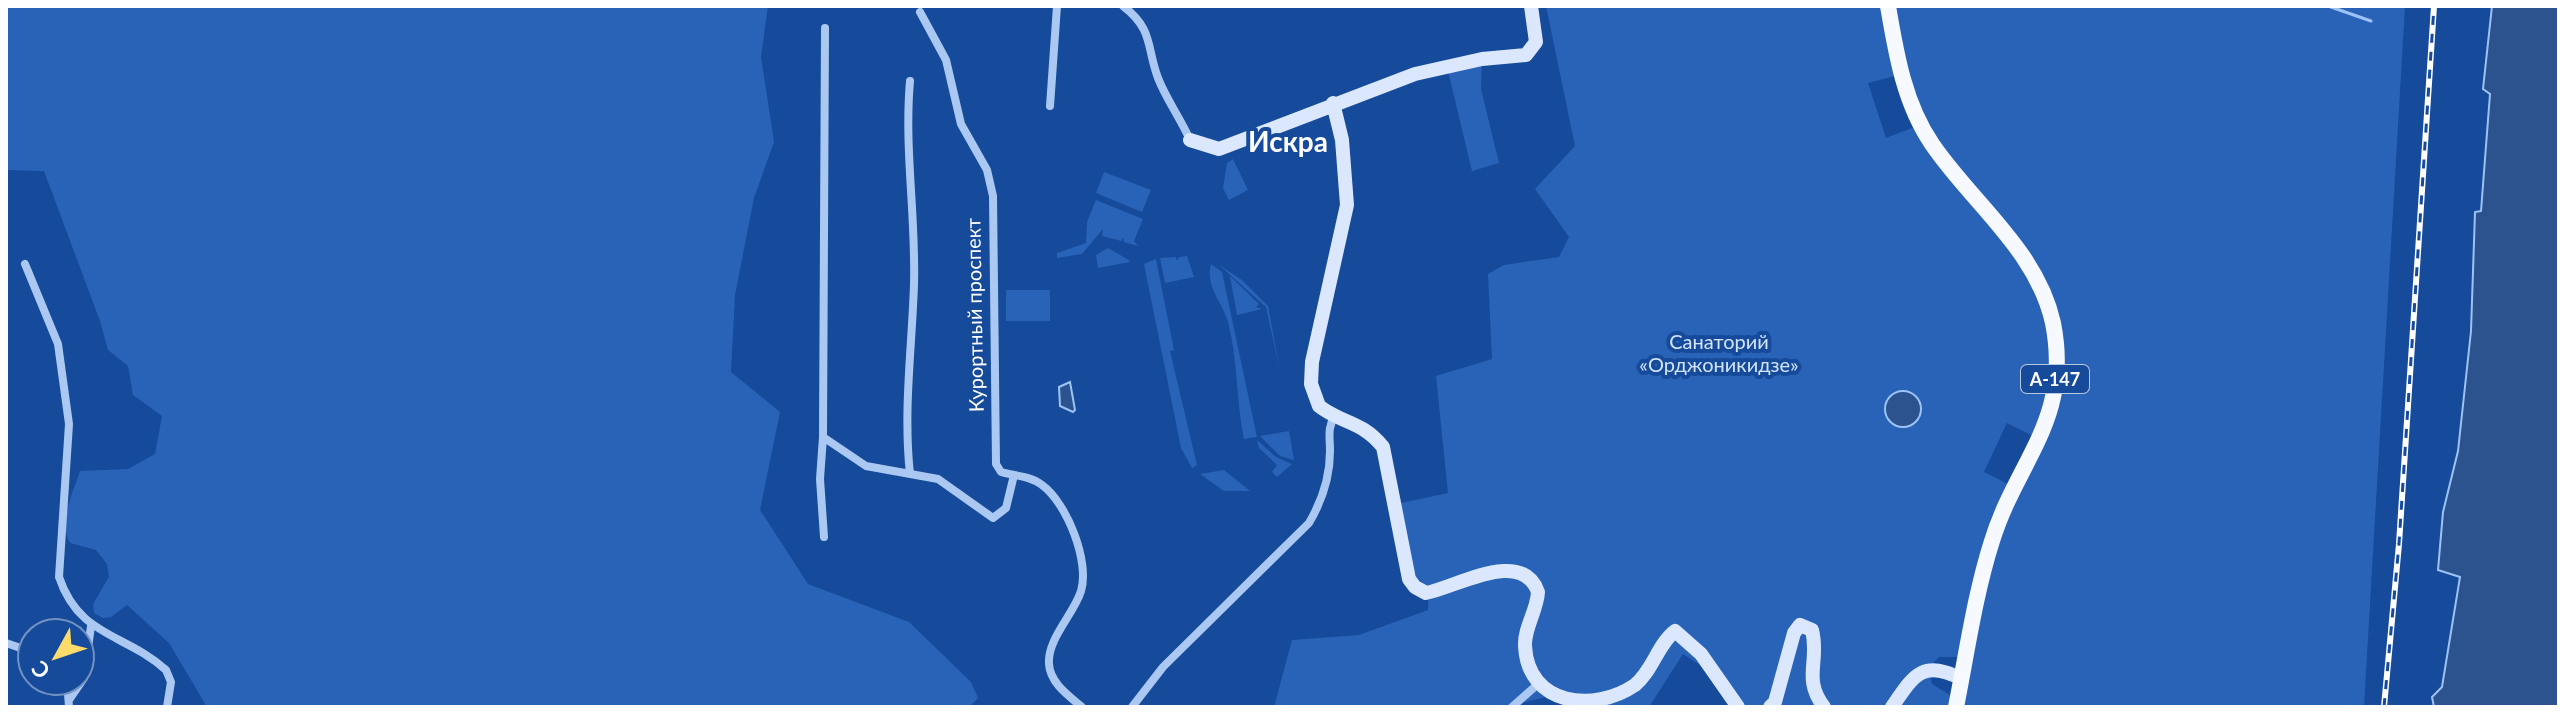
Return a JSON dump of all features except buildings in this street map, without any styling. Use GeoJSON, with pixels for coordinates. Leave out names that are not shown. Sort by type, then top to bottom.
{"type":"FeatureCollection","features":[{"type":"Feature","properties":{"kind":"main road","name":"А-147"},"geometry":{"type":"LineString","coordinates":[[1888,6],[1901,74],[1920,124],[1953,173],[2021,254],[2043,294],[2054,334],[2056,373],[2052,404],[2041,439],[1992,541],[1956,707]]}},
{"type":"Feature","properties":{"kind":"street"},"geometry":{"type":"LineString","coordinates":[[1050,106],[1057,6]]}},
{"type":"Feature","properties":{"kind":"street"},"geometry":{"type":"LineString","coordinates":[[1123,6],[1136,16],[1148,35],[1159,80],[1190,140],[1219,149],[1415,74],[1482,59],[1526,55],[1536,42],[1531,6]]}},
{"type":"Feature","properties":{"kind":"street","name":"Курортный проспект"},"geometry":{"type":"LineString","coordinates":[[920,12],[946,60],[961,124],[987,170],[993,196],[995,459],[1001,472],[1014,475]]}},
{"type":"Feature","properties":{"kind":"street"},"geometry":{"type":"LineString","coordinates":[[824,537],[820,479],[823,437],[825,28]]}},
{"type":"Feature","properties":{"kind":"street"},"geometry":{"type":"LineString","coordinates":[[910,81],[907,123],[914,281],[907,376],[910,474]]}},
{"type":"Feature","properties":{"kind":"street"},"geometry":{"type":"LineString","coordinates":[[1333,103],[1342,140],[1347,205],[1337,260],[1318,328],[1311,384],[1319,406],[1373,435],[1383,447],[1409,579],[1426,593],[1513,571],[1531,580],[1538,592],[1525,649],[1538,684],[1551,696],[1574,704],[1603,703],[1637,683],[1675,631],[1701,654],[1738,707]]}},
{"type":"Feature","properties":{"kind":"street"},"geometry":{"type":"LineString","coordinates":[[25,264],[58,344],[69,424],[57,570],[68,600],[83,617]]}},
{"type":"Feature","properties":{"kind":"street"},"geometry":{"type":"LineString","coordinates":[[1132,707],[1163,667],[1309,523],[1321,504],[1327,478],[1328,436],[1335,415]]}},
{"type":"Feature","properties":{"kind":"street"},"geometry":{"type":"LineString","coordinates":[[823,437],[866,466],[938,479],[993,518],[1006,508],[1014,475],[1030,478],[1049,490],[1074,531],[1082,587],[1051,651],[1052,678],[1082,707]]}},
{"type":"Feature","properties":{"kind":"street"},"geometry":{"type":"LineString","coordinates":[[1770,707],[1775,702],[1794,633],[1800,625],[1812,630],[1815,655],[1811,684],[1824,707]]}},
{"type":"Feature","properties":{"kind":"street"},"geometry":{"type":"LineString","coordinates":[[96,629],[156,660],[166,670],[171,682],[167,707]]}},
{"type":"Feature","properties":{"kind":"street"},"geometry":{"type":"LineString","coordinates":[[1892,707],[1911,679],[1924,670],[1945,670],[1962,679]]}},
{"type":"Feature","properties":{"kind":"street"},"geometry":{"type":"LineString","coordinates":[[1512,707],[1538,684]]}},
{"type":"Feature","properties":{"kind":"green space"},"geometry":{"type":"Polygon","coordinates":[[[6,6],[768,6],[761,57],[774,142],[754,198],[735,295],[731,372],[780,412],[760,510],[808,584],[909,622],[971,682],[978,698],[969,707],[207,707],[169,643],[127,605],[111,617],[103,618],[94,613],[93,604],[109,577],[107,564],[96,550],[70,543],[67,535],[68,507],[80,471],[128,469],[155,454],[162,416],[133,395],[128,366],[108,350],[44,171],[6,170],[6,6]]]}},
{"type":"Feature","properties":{"kind":"green space","name":"Санаторий «Орджоникидзе»"},"geometry":{"type":"Polygon","coordinates":[[[1546,6],[2405,6],[2364,707],[1739,707],[1709,671],[1683,654],[1649,707],[1590,707],[1550,696],[1504,707],[1274,707],[1292,640],[1359,635],[1428,610],[1429,587],[1419,580],[1407,561],[1396,504],[1448,493],[1436,376],[1492,359],[1488,274],[1504,265],[1559,257],[1569,237],[1535,189],[1575,146],[1546,6]],[[1899,75],[1868,83],[1886,138],[1917,126],[1899,75]],[[2007,423],[1984,472],[2016,488],[2039,439],[2007,423]],[[1939,657],[1928,668],[1932,684],[1958,700],[1967,657],[1939,657]]]}},
{"type":"Feature","properties":{"kind":"green space"},"geometry":{"type":"Polygon","coordinates":[[[1482,59],[1481,89],[1499,163],[1472,171],[1447,67],[1482,59]]]}},
{"type":"Feature","properties":{"kind":"green space"},"geometry":{"type":"Polygon","coordinates":[[[1233,159],[1248,190],[1229,200],[1223,188],[1227,163],[1233,159]]]}},
{"type":"Feature","properties":{"kind":"green space"},"geometry":{"type":"Polygon","coordinates":[[[1104,172],[1151,190],[1142,212],[1096,193],[1104,172]]]}},
{"type":"Feature","properties":{"kind":"green space"},"geometry":{"type":"Polygon","coordinates":[[[1096,200],[1143,219],[1134,241],[1138,246],[1124,242],[1123,237],[1121,241],[1102,236],[1103,229],[1082,254],[1057,258],[1057,253],[1086,243],[1087,222],[1096,200]]]}},
{"type":"Feature","properties":{"kind":"green space"},"geometry":{"type":"Polygon","coordinates":[[[1108,248],[1130,262],[1098,268],[1096,255],[1108,248]]]}},
{"type":"Feature","properties":{"kind":"green space"},"geometry":{"type":"Polygon","coordinates":[[[1187,256],[1194,277],[1165,283],[1160,258],[1176,257],[1177,261],[1179,257],[1187,256]]]}},
{"type":"Feature","properties":{"kind":"green space"},"geometry":{"type":"Polygon","coordinates":[[[1156,259],[1174,350],[1170,351],[1197,465],[1192,468],[1181,448],[1144,264],[1156,259]]]}},
{"type":"Feature","properties":{"kind":"green space"},"geometry":{"type":"Polygon","coordinates":[[[1211,264],[1222,272],[1257,437],[1244,439],[1231,337],[1210,280],[1211,264]]]}},
{"type":"Feature","properties":{"kind":"green space"},"geometry":{"type":"Polygon","coordinates":[[[1219,265],[1242,280],[1268,306],[1280,371],[1266,307],[1219,265]]]}},
{"type":"Feature","properties":{"kind":"green space"},"geometry":{"type":"Polygon","coordinates":[[[1230,276],[1259,304],[1256,307],[1262,309],[1237,315],[1230,276]]]}},
{"type":"Feature","properties":{"kind":"green space"},"geometry":{"type":"Polygon","coordinates":[[[1006,290],[1050,290],[1050,321],[1006,321],[1006,290]]]}},
{"type":"Feature","properties":{"kind":"green space"},"geometry":{"type":"Polygon","coordinates":[[[1289,431],[1294,460],[1280,456],[1260,436],[1289,431]]]}},
{"type":"Feature","properties":{"kind":"green space"},"geometry":{"type":"Polygon","coordinates":[[[1257,440],[1276,457],[1292,464],[1277,477],[1272,472],[1277,465],[1259,448],[1257,440]]]}},
{"type":"Feature","properties":{"kind":"green space"},"geometry":{"type":"Polygon","coordinates":[[[1224,470],[1250,491],[1224,491],[1200,474],[1224,470]]]}},
{"type":"Feature","properties":{"kind":"shaded area"},"geometry":{"type":"Polygon","coordinates":[[[2492,6],[2559,6],[2559,707],[2434,707],[2432,697],[2442,687],[2460,577],[2438,570],[2443,512],[2458,451],[2471,331],[2475,212],[2481,211],[2490,94],[2483,89],[2492,6]]]}},
{"type":"Feature","properties":{"kind":"shaded area"},"geometry":{"type":"Polygon","coordinates":[[[1070,382],[1073,412],[1060,406],[1059,387],[1070,382]]]}},
{"type":"Feature","properties":{"kind":"shaded area"},"geometry":{"type":"Polygon","coordinates":[[[1903,391],[1916,396],[1921,409],[1916,422],[1903,427],[1890,422],[1885,409],[1890,396],[1903,391]]]}},
{"type":"Feature","properties":{"kind":"waterway"},"geometry":{"type":"LineString","coordinates":[[2328,6],[2371,21]]}},
{"type":"Feature","properties":{"kind":"railway"},"geometry":{"type":"LineString","coordinates":[[2384,707],[2399,544],[2434,6]]}},
{"type":"Feature","properties":{"kind":"district","name":"Искра"},"geometry":{"type":"Point","coordinates":[1288,141]}}]}
